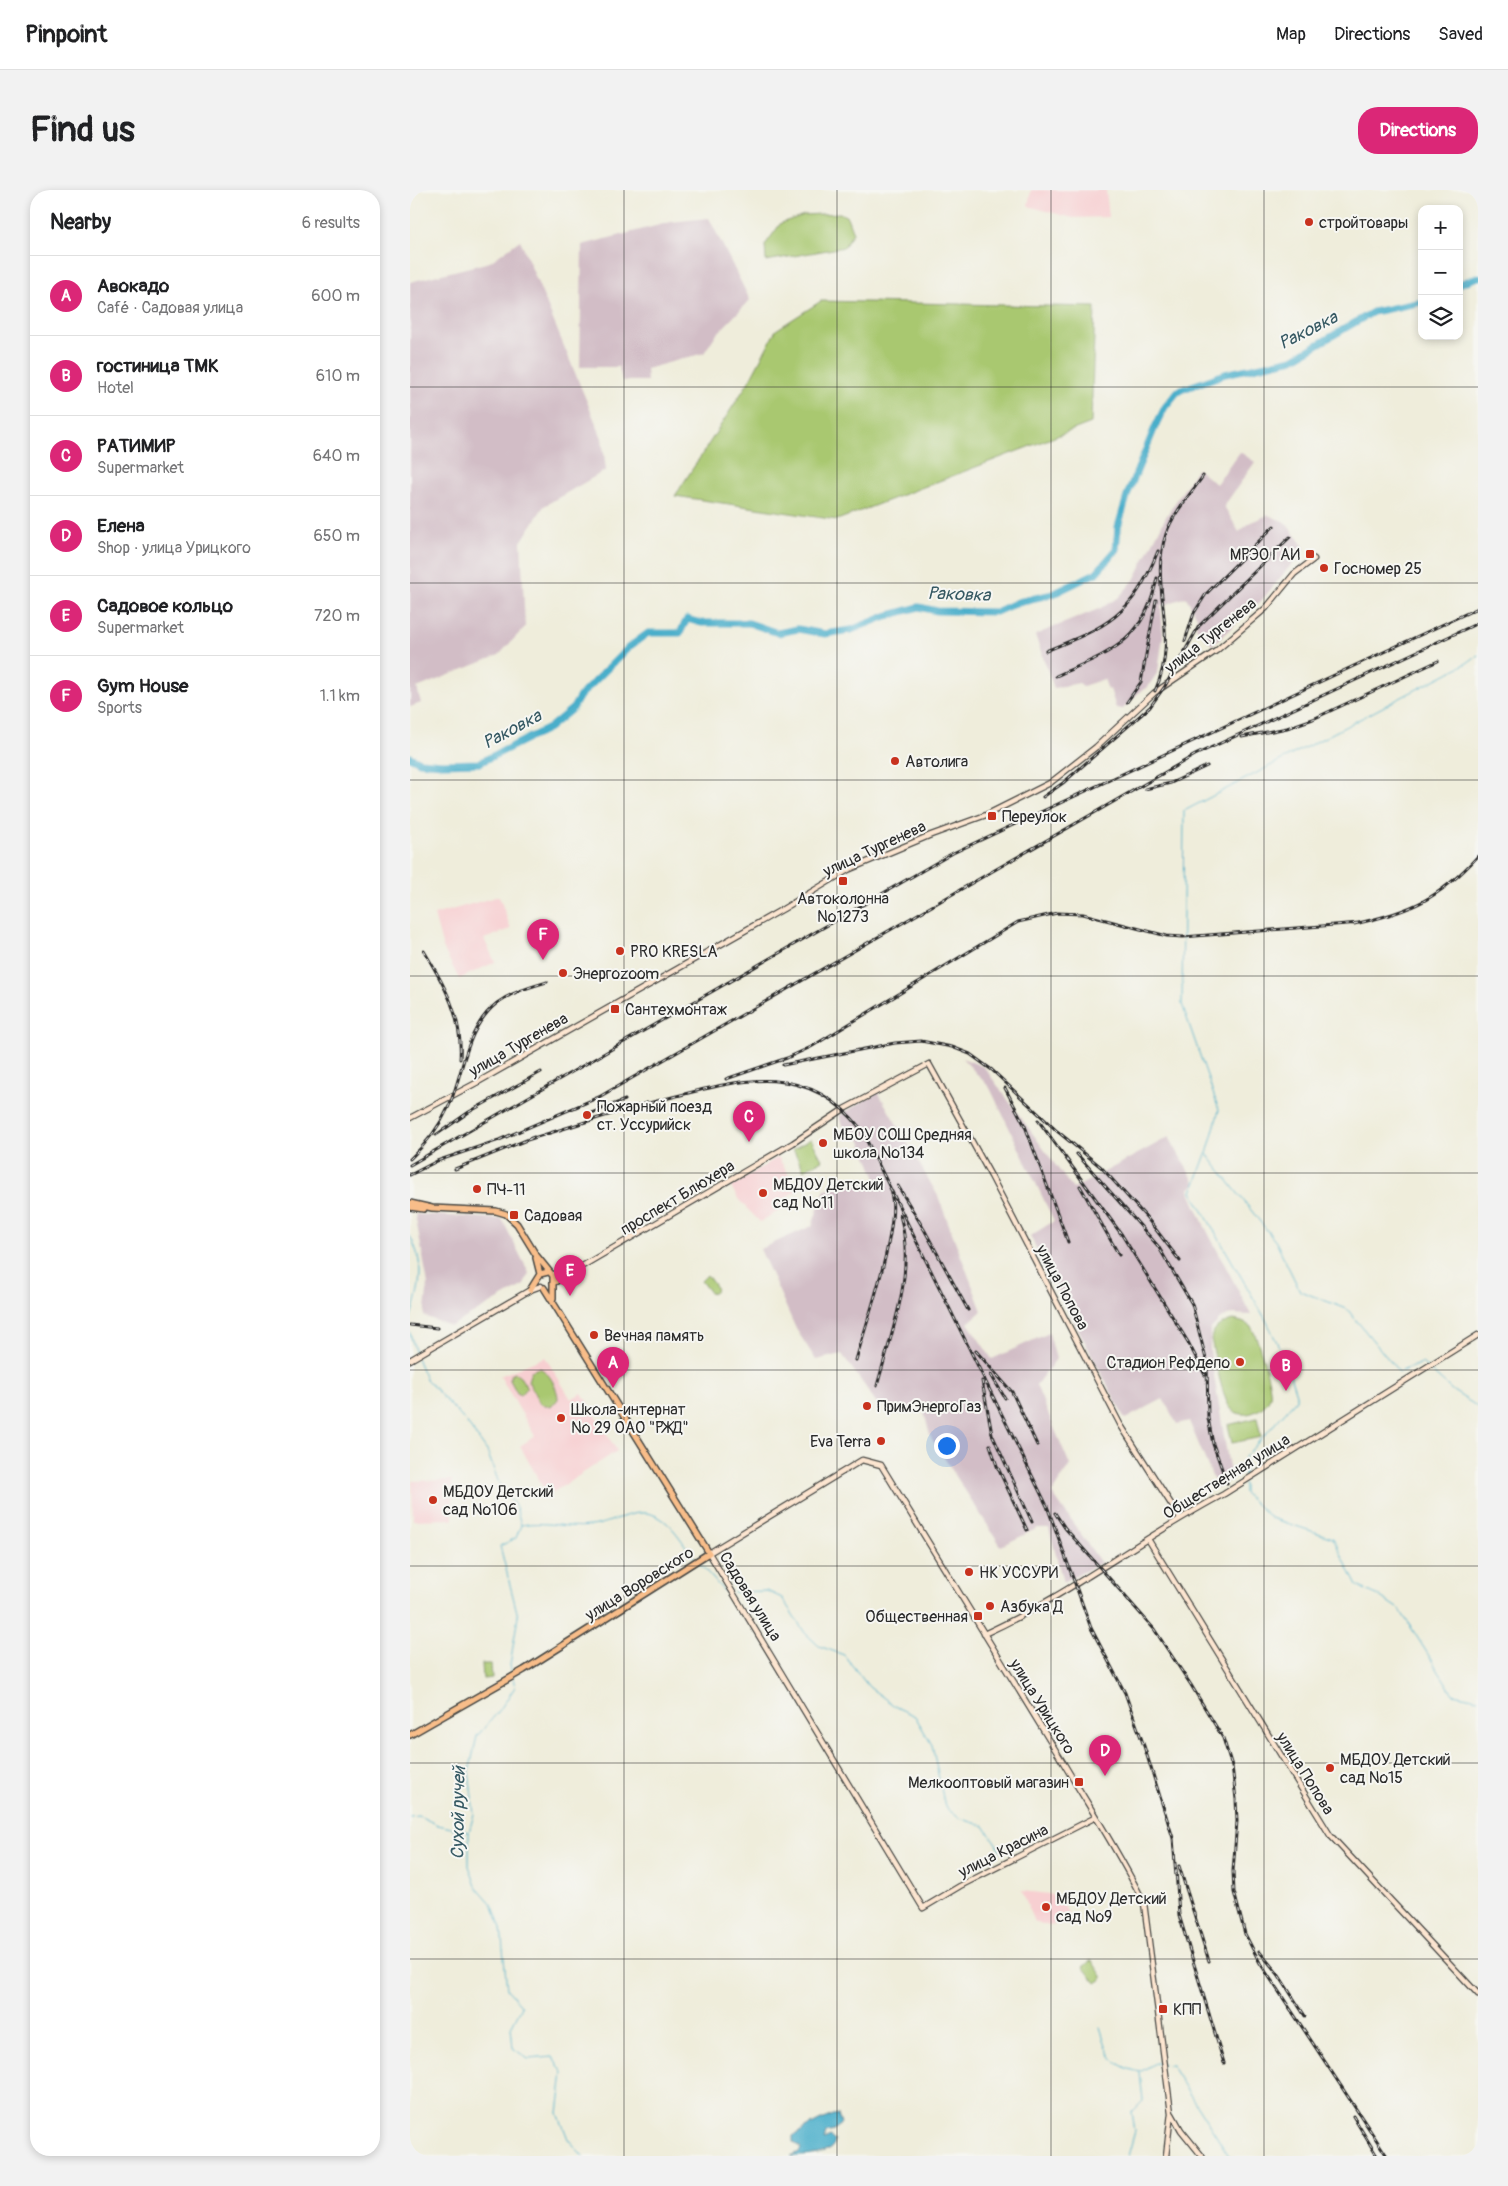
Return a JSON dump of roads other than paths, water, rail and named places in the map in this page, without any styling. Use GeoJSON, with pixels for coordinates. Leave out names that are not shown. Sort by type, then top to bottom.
{"type":"FeatureCollection","features":[{"type":"Feature","properties":{"kind":"main road"},"geometry":{"type":"LineString","coordinates":[[410,1202],[432,1208],[496,1211],[506,1214],[517,1224],[536,1255],[550,1273],[553,1300]]}},
{"type":"Feature","properties":{"kind":"main road"},"geometry":{"type":"LineString","coordinates":[[410,1207],[423,1210],[432,1208]]}},
{"type":"Feature","properties":{"kind":"main road","name":"Садовая улица"},"geometry":{"type":"LineString","coordinates":[[536,1255],[539,1277],[543,1287],[553,1300],[709,1553]]}},
{"type":"Feature","properties":{"kind":"main road"},"geometry":{"type":"LineString","coordinates":[[530,1290],[539,1277],[550,1273]]}},
{"type":"Feature","properties":{"kind":"main road"},"geometry":{"type":"LineString","coordinates":[[543,1287],[552,1285],[567,1275]]}},
{"type":"Feature","properties":{"kind":"main road","name":"улица Воровского"},"geometry":{"type":"LineString","coordinates":[[410,1734],[516,1675],[696,1563],[709,1553]]}},
{"type":"Feature","properties":{"kind":"street","name":"улица Тургенева"},"geometry":{"type":"LineString","coordinates":[[410,1118],[478,1082],[848,870],[931,835],[986,815],[1050,783],[1096,746],[1154,693],[1216,650],[1266,608],[1294,574],[1314,558]]}},
{"type":"Feature","properties":{"kind":"street","name":"проспект Блюхера"},"geometry":{"type":"LineString","coordinates":[[567,1275],[793,1143],[844,1109],[929,1064]]}},
{"type":"Feature","properties":{"kind":"street","name":"улица Попова"},"geometry":{"type":"LineString","coordinates":[[929,1064],[995,1184],[1120,1424],[1180,1518]]}},
{"type":"Feature","properties":{"kind":"street"},"geometry":{"type":"LineString","coordinates":[[550,1273],[567,1275]]}},
{"type":"Feature","properties":{"kind":"street"},"geometry":{"type":"LineString","coordinates":[[410,1360],[530,1290],[543,1287]]}},
{"type":"Feature","properties":{"kind":"street","name":"Общественная улица"},"geometry":{"type":"LineString","coordinates":[[984,1634],[1028,1612],[1180,1518],[1224,1494],[1478,1335]]}},
{"type":"Feature","properties":{"kind":"street","name":"улица Воровского"},"geometry":{"type":"LineString","coordinates":[[709,1553],[862,1460],[881,1465]]}},
{"type":"Feature","properties":{"kind":"street","name":"улица Урицкого"},"geometry":{"type":"LineString","coordinates":[[881,1465],[1096,1817],[1132,1877],[1144,1903],[1171,2113],[1166,2156]]}},
{"type":"Feature","properties":{"kind":"street","name":"улица Попова"},"geometry":{"type":"LineString","coordinates":[[1148,1539],[1330,1835],[1478,1994]]}},
{"type":"Feature","properties":{"kind":"street","name":"Садовая улица"},"geometry":{"type":"LineString","coordinates":[[709,1553],[737,1595],[923,1908]]}},
{"type":"Feature","properties":{"kind":"street","name":"улица Красина"},"geometry":{"type":"LineString","coordinates":[[923,1908],[960,1886],[1096,1817]]}},
{"type":"Feature","properties":{"kind":"street"},"geometry":{"type":"LineString","coordinates":[[1171,2113],[1181,2130],[1202,2156]]}},
{"type":"Feature","properties":{"kind":"water"},"geometry":{"type":"Polygon","coordinates":[[[838,2114],[841,2123],[834,2131],[826,2133],[824,2140],[830,2137],[835,2141],[829,2150],[817,2154],[791,2156],[799,2152],[801,2148],[793,2142],[793,2136],[821,2120],[838,2114]]]}},
{"type":"Feature","properties":{"kind":"waterway","name":"Раковка"},"geometry":{"type":"LineString","coordinates":[[1463,283],[1478,277]]}},
{"type":"Feature","properties":{"kind":"waterway","name":"Раковка"},"geometry":{"type":"LineString","coordinates":[[410,757],[420,762],[442,764],[479,763],[549,728],[573,708],[580,696],[629,647],[648,633],[680,633],[687,619],[701,623],[749,623],[778,633],[798,629],[825,634],[851,630],[886,616],[919,607],[937,611],[996,612],[1018,602],[1053,594],[1096,573],[1116,550],[1118,527],[1128,493],[1155,427],[1165,407],[1178,391],[1225,374],[1293,359],[1373,312],[1418,303]]}},
{"type":"Feature","properties":{"kind":"waterway"},"geometry":{"type":"LineString","coordinates":[[1478,655],[1467,663],[1184,811],[1182,1004],[1219,1110],[1207,1154],[1276,1242],[1300,1291],[1347,1309],[1399,1372],[1422,1363],[1453,1391],[1478,1407]]}},
{"type":"Feature","properties":{"kind":"waterway"},"geometry":{"type":"LineString","coordinates":[[1206,1154],[1192,1192],[1266,1320],[1284,1357],[1296,1394],[1296,1400],[1245,1457],[1244,1480]]}},
{"type":"Feature","properties":{"kind":"waterway"},"geometry":{"type":"LineString","coordinates":[[410,1236],[420,1268],[420,1278],[410,1320]]}},
{"type":"Feature","properties":{"kind":"waterway"},"geometry":{"type":"LineString","coordinates":[[410,1333],[416,1354]]}},
{"type":"Feature","properties":{"kind":"waterway","name":"Сухой ручей"},"geometry":{"type":"LineString","coordinates":[[417,1358],[426,1379],[467,1423],[487,1451],[500,1486],[516,1507],[521,1525],[539,1523],[582,1527],[599,1525],[631,1514],[647,1513],[661,1518],[667,1523],[696,1560]]}},
{"type":"Feature","properties":{"kind":"waterway"},"geometry":{"type":"LineString","coordinates":[[1244,1484],[1244,1493],[1271,1518],[1333,1538],[1357,1586],[1379,1596],[1400,1610],[1453,1694],[1478,1699]]}},
{"type":"Feature","properties":{"kind":"waterway","name":"Сухой ручей"},"geometry":{"type":"LineString","coordinates":[[512,1674],[510,1665],[518,1616],[500,1546],[516,1538],[521,1525]]}},
{"type":"Feature","properties":{"kind":"waterway"},"geometry":{"type":"LineString","coordinates":[[699,1563],[724,1591],[730,1591]]}},
{"type":"Feature","properties":{"kind":"waterway"},"geometry":{"type":"LineString","coordinates":[[734,1592],[767,1591],[782,1598],[805,1633],[819,1646],[844,1655],[869,1687],[896,1707],[915,1716],[932,1745],[945,1807],[959,1818],[984,1826],[1001,1851]]}},
{"type":"Feature","properties":{"kind":"waterway","name":"Сухой ручей"},"geometry":{"type":"LineString","coordinates":[[513,1678],[515,1687],[499,1711],[477,1736],[469,1772],[474,1814],[469,1832],[469,1866],[476,1886],[492,1904],[501,1928],[507,1989],[522,2006],[511,2027],[513,2048],[528,2059],[553,2057],[563,2073],[558,2113],[568,2139],[583,2156]]}},
{"type":"Feature","properties":{"kind":"waterway"},"geometry":{"type":"LineString","coordinates":[[410,1817],[419,1816],[438,1825],[469,1832]]}},
{"type":"Feature","properties":{"kind":"waterway"},"geometry":{"type":"LineString","coordinates":[[1100,2027],[1108,2051],[1116,2062],[1122,2066],[1140,2072],[1155,2063],[1163,2064]]}},
{"type":"Feature","properties":{"kind":"waterway"},"geometry":{"type":"LineString","coordinates":[[1167,2065],[1171,2065],[1229,2156]]}},
{"type":"Feature","properties":{"kind":"waterway"},"geometry":{"type":"LineString","coordinates":[[1128,2156],[1135,2131],[1132,2112],[1143,2101],[1140,2073]]}},
{"type":"Feature","properties":{"kind":"railway"},"geometry":{"type":"LineString","coordinates":[[1155,691],[1162,670],[1165,650],[1160,573],[1161,554],[1169,526],[1203,476]]}},
{"type":"Feature","properties":{"kind":"railway"},"geometry":{"type":"LineString","coordinates":[[1185,641],[1194,613],[1206,594],[1274,526]]}},
{"type":"Feature","properties":{"kind":"railway"},"geometry":{"type":"LineString","coordinates":[[1043,797],[1063,783],[1150,707],[1165,686],[1199,626],[1290,537]]}},
{"type":"Feature","properties":{"kind":"railway"},"geometry":{"type":"LineString","coordinates":[[1046,651],[1086,634],[1116,616],[1138,591],[1158,551]]}},
{"type":"Feature","properties":{"kind":"railway"},"geometry":{"type":"LineString","coordinates":[[1056,676],[1108,652],[1134,631],[1151,600],[1157,578]]}},
{"type":"Feature","properties":{"kind":"railway"},"geometry":{"type":"LineString","coordinates":[[1127,702],[1141,682],[1156,600]]}},
{"type":"Feature","properties":{"kind":"railway"},"geometry":{"type":"LineString","coordinates":[[410,1165],[953,853],[1478,608]]}},
{"type":"Feature","properties":{"kind":"railway"},"geometry":{"type":"LineString","coordinates":[[410,1175],[437,1161],[499,1140],[599,1097],[1195,755],[1478,623]]}},
{"type":"Feature","properties":{"kind":"railway"},"geometry":{"type":"LineString","coordinates":[[1242,737],[1287,728],[1313,719],[1438,661]]}},
{"type":"Feature","properties":{"kind":"railway"},"geometry":{"type":"LineString","coordinates":[[1145,789],[1171,783],[1207,766]]}},
{"type":"Feature","properties":{"kind":"railway"},"geometry":{"type":"LineString","coordinates":[[1354,924],[1408,909],[1422,902],[1450,883],[1478,856]]}},
{"type":"Feature","properties":{"kind":"railway"},"geometry":{"type":"LineString","coordinates":[[726,1079],[787,1058],[811,1047],[1018,922],[1057,913],[1083,914],[1167,936],[1183,937],[1360,923]]}},
{"type":"Feature","properties":{"kind":"railway"},"geometry":{"type":"LineString","coordinates":[[424,951],[451,1003],[459,1030],[460,1059]]}},
{"type":"Feature","properties":{"kind":"railway"},"geometry":{"type":"LineString","coordinates":[[410,1159],[432,1134],[449,1106],[472,1038],[486,1013],[497,1003],[509,996],[547,982]]}},
{"type":"Feature","properties":{"kind":"railway"},"geometry":{"type":"LineString","coordinates":[[783,1065],[895,1043],[921,1041],[952,1047],[970,1054],[992,1070],[1057,1131],[1101,1167],[1147,1218],[1180,1261]]}},
{"type":"Feature","properties":{"kind":"railway"},"geometry":{"type":"LineString","coordinates":[[436,1135],[469,1112],[541,1072]]}},
{"type":"Feature","properties":{"kind":"railway"},"geometry":{"type":"LineString","coordinates":[[641,1105],[730,1084],[758,1081],[786,1082],[812,1090],[837,1105],[861,1129],[1047,1506],[1091,1628],[1125,1693],[1144,1746],[1173,1838],[1176,1876]]}},
{"type":"Feature","properties":{"kind":"railway"},"geometry":{"type":"LineString","coordinates":[[1005,1088],[1025,1126],[1068,1242]]}},
{"type":"Feature","properties":{"kind":"railway"},"geometry":{"type":"LineString","coordinates":[[589,1114],[625,1100]]}},
{"type":"Feature","properties":{"kind":"railway"},"geometry":{"type":"LineString","coordinates":[[527,1140],[647,1103]]}},
{"type":"Feature","properties":{"kind":"railway"},"geometry":{"type":"LineString","coordinates":[[1038,1120],[1122,1235],[1188,1342],[1205,1375]]}},
{"type":"Feature","properties":{"kind":"railway"},"geometry":{"type":"LineString","coordinates":[[455,1169],[534,1137]]}},
{"type":"Feature","properties":{"kind":"railway"},"geometry":{"type":"LineString","coordinates":[[1077,1154],[1158,1246],[1192,1304],[1207,1363],[1208,1418],[1213,1444],[1227,1483]]}},
{"type":"Feature","properties":{"kind":"railway"},"geometry":{"type":"LineString","coordinates":[[898,1186],[968,1310]]}},
{"type":"Feature","properties":{"kind":"railway"},"geometry":{"type":"LineString","coordinates":[[1080,1186],[1119,1255]]}},
{"type":"Feature","properties":{"kind":"railway"},"geometry":{"type":"LineString","coordinates":[[856,1360],[887,1251],[893,1208],[891,1194]]}},
{"type":"Feature","properties":{"kind":"railway"},"geometry":{"type":"LineString","coordinates":[[877,1386],[895,1322],[904,1279],[904,1236],[900,1215]]}},
{"type":"Feature","properties":{"kind":"railway"},"geometry":{"type":"LineString","coordinates":[[410,1325],[437,1328]]}},
{"type":"Feature","properties":{"kind":"railway"},"geometry":{"type":"LineString","coordinates":[[976,1351],[1012,1392],[1037,1445]]}},
{"type":"Feature","properties":{"kind":"railway"},"geometry":{"type":"LineString","coordinates":[[991,1375],[1005,1398]]}},
{"type":"Feature","properties":{"kind":"railway"},"geometry":{"type":"LineString","coordinates":[[982,1381],[992,1434],[1032,1522]]}},
{"type":"Feature","properties":{"kind":"railway"},"geometry":{"type":"LineString","coordinates":[[990,1445],[997,1466],[1027,1530]]}},
{"type":"Feature","properties":{"kind":"railway"},"geometry":{"type":"LineString","coordinates":[[1055,1513],[1065,1528],[1154,1629],[1223,1738],[1232,1766],[1236,1799],[1234,1892],[1245,1934],[1260,1963],[1387,2156]]}},
{"type":"Feature","properties":{"kind":"railway"},"geometry":{"type":"LineString","coordinates":[[1179,1866],[1209,1961]]}},
{"type":"Feature","properties":{"kind":"railway"},"geometry":{"type":"LineString","coordinates":[[1176,1869],[1179,1915],[1224,2063]]}},
{"type":"Feature","properties":{"kind":"railway"},"geometry":{"type":"LineString","coordinates":[[1259,1951],[1278,1974],[1305,2016]]}},
{"type":"Feature","properties":{"kind":"railway"},"geometry":{"type":"LineString","coordinates":[[1353,2116],[1377,2156]]}},
{"type":"Feature","properties":{"kind":"place","name":"стройтовары"},"geometry":{"type":"Point","coordinates":[1309,222]}},
{"type":"Feature","properties":{"kind":"place","name":"МРЭО ГАИ"},"geometry":{"type":"Point","coordinates":[1310,554]}},
{"type":"Feature","properties":{"kind":"place","name":"Госномер 25"},"geometry":{"type":"Point","coordinates":[1324,568]}},
{"type":"Feature","properties":{"kind":"place","name":"Автолига"},"geometry":{"type":"Point","coordinates":[895,761]}},
{"type":"Feature","properties":{"kind":"place","name":"Переулок"},"geometry":{"type":"Point","coordinates":[992,816]}},
{"type":"Feature","properties":{"kind":"place","name":"Автоколонна №1273"},"geometry":{"type":"Point","coordinates":[843,881]}},
{"type":"Feature","properties":{"kind":"place","name":"PRO KRESLA"},"geometry":{"type":"Point","coordinates":[620,951]}},
{"type":"Feature","properties":{"kind":"place","name":"Gym House"},"geometry":{"type":"Point","coordinates":[543,960]}},
{"type":"Feature","properties":{"kind":"place","name":"Энергоzoom"},"geometry":{"type":"Point","coordinates":[563,973]}},
{"type":"Feature","properties":{"kind":"place","name":"Сантехмонтаж"},"geometry":{"type":"Point","coordinates":[615,1009]}},
{"type":"Feature","properties":{"kind":"place","name":"Пожарный поезд ст. Уссурийск"},"geometry":{"type":"Point","coordinates":[587,1115]}},
{"type":"Feature","properties":{"kind":"place","name":"РАТИМИР"},"geometry":{"type":"Point","coordinates":[749,1142]}},
{"type":"Feature","properties":{"kind":"place","name":"МБОУ СОШ Средняя школа №134"},"geometry":{"type":"Point","coordinates":[823,1143]}},
{"type":"Feature","properties":{"kind":"place","name":"ПЧ-11"},"geometry":{"type":"Point","coordinates":[477,1189]}},
{"type":"Feature","properties":{"kind":"place","name":"МБДОУ Детский сад №11"},"geometry":{"type":"Point","coordinates":[763,1193]}},
{"type":"Feature","properties":{"kind":"place","name":"Садовая"},"geometry":{"type":"Point","coordinates":[514,1215]}},
{"type":"Feature","properties":{"kind":"place","name":"Садовое кольцо"},"geometry":{"type":"Point","coordinates":[570,1296]}},
{"type":"Feature","properties":{"kind":"place","name":"Вечная память"},"geometry":{"type":"Point","coordinates":[594,1335]}},
{"type":"Feature","properties":{"kind":"place","name":"Стадион Рефдепо"},"geometry":{"type":"Point","coordinates":[1240,1362]}},
{"type":"Feature","properties":{"kind":"place","name":"Авокадо"},"geometry":{"type":"Point","coordinates":[613,1388]}},
{"type":"Feature","properties":{"kind":"place","name":"гостиница ТМК"},"geometry":{"type":"Point","coordinates":[1286,1391]}},
{"type":"Feature","properties":{"kind":"place","name":"ПримЭнергоГаз"},"geometry":{"type":"Point","coordinates":[867,1406]}},
{"type":"Feature","properties":{"kind":"place","name":"Школа-интернат № 29 ОАО \"РЖД\""},"geometry":{"type":"Point","coordinates":[561,1418]}},
{"type":"Feature","properties":{"kind":"place","name":"Eva Terra"},"geometry":{"type":"Point","coordinates":[881,1441]}},
{"type":"Feature","properties":{"kind":"place","name":"МБДОУ Детский сад №106"},"geometry":{"type":"Point","coordinates":[433,1500]}},
{"type":"Feature","properties":{"kind":"place","name":"НК УССУРИ"},"geometry":{"type":"Point","coordinates":[969,1572]}},
{"type":"Feature","properties":{"kind":"place","name":"Азбука Д"},"geometry":{"type":"Point","coordinates":[990,1606]}},
{"type":"Feature","properties":{"kind":"place","name":"Общественная"},"geometry":{"type":"Point","coordinates":[978,1616]}},
{"type":"Feature","properties":{"kind":"place","name":"МБДОУ Детский сад №15"},"geometry":{"type":"Point","coordinates":[1330,1768]}},
{"type":"Feature","properties":{"kind":"place","name":"Елена"},"geometry":{"type":"Point","coordinates":[1105,1776]}},
{"type":"Feature","properties":{"kind":"place","name":"Мелкооптовый магазин"},"geometry":{"type":"Point","coordinates":[1079,1782]}},
{"type":"Feature","properties":{"kind":"place","name":"МБДОУ Детский сад №9"},"geometry":{"type":"Point","coordinates":[1046,1907]}},
{"type":"Feature","properties":{"kind":"place","name":"КПП"},"geometry":{"type":"Point","coordinates":[1163,2009]}}]}
